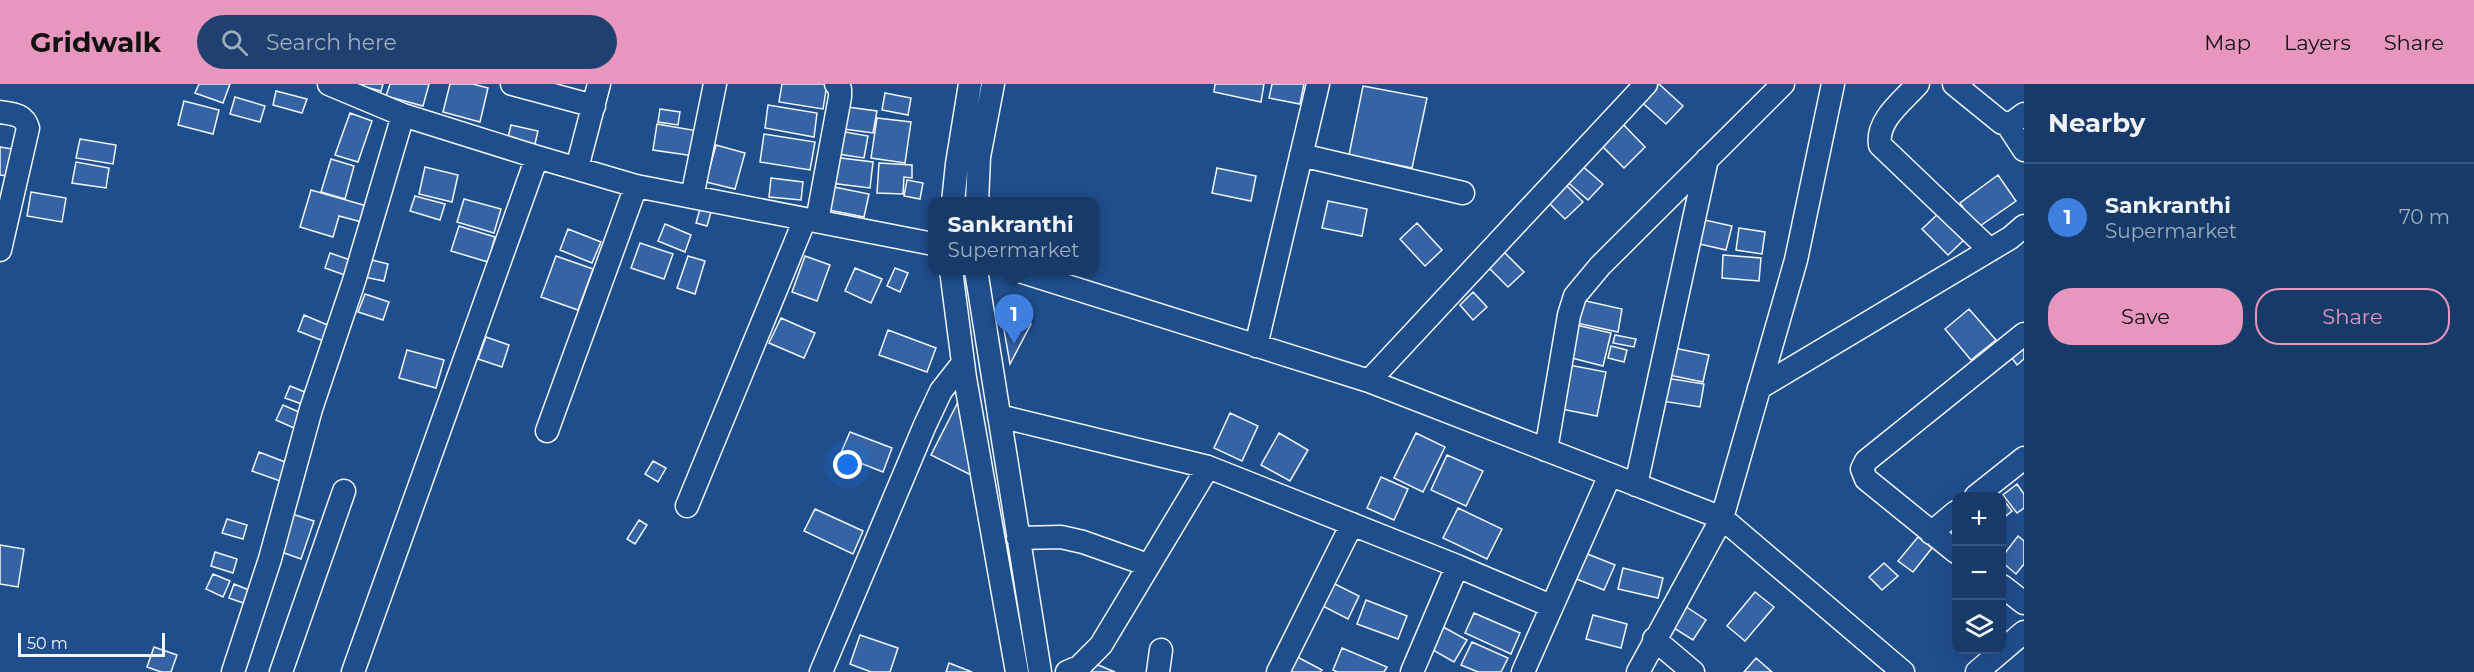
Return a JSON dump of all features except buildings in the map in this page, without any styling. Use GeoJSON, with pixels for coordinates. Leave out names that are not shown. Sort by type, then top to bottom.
{"type":"FeatureCollection","features":[{"type":"Feature","properties":{"kind":"street"},"geometry":{"type":"LineString","coordinates":[[330,84],[403,115],[537,158],[636,186],[928,243]]}},
{"type":"Feature","properties":{"kind":"street"},"geometry":{"type":"LineString","coordinates":[[512,84],[594,106]]}},
{"type":"Feature","properties":{"kind":"street"},"geometry":{"type":"LineString","coordinates":[[577,168],[599,84]]}},
{"type":"Feature","properties":{"kind":"street"},"geometry":{"type":"LineString","coordinates":[[692,197],[715,84]]}},
{"type":"Feature","properties":{"kind":"street"},"geometry":{"type":"LineString","coordinates":[[953,197],[970,84]]}},
{"type":"Feature","properties":{"kind":"street"},"geometry":{"type":"LineString","coordinates":[[977,197],[979,157],[993,84]]}},
{"type":"Feature","properties":{"kind":"street"},"geometry":{"type":"LineString","coordinates":[[1256,346],[1318,84]]}},
{"type":"Feature","properties":{"kind":"street"},"geometry":{"type":"LineString","coordinates":[[1369,381],[1646,84]]}},
{"type":"Feature","properties":{"kind":"street"},"geometry":{"type":"LineString","coordinates":[[1546,450],[1569,315],[1575,296],[1592,274],[1783,84]]}},
{"type":"Feature","properties":{"kind":"street"},"geometry":{"type":"LineString","coordinates":[[1638,672],[1722,518],[1796,260],[1833,84]]}},
{"type":"Feature","properties":{"kind":"street"},"geometry":{"type":"LineString","coordinates":[[1918,84],[1882,123],[1878,136],[1880,145],[1990,250]]}},
{"type":"Feature","properties":{"kind":"street"},"geometry":{"type":"LineString","coordinates":[[1954,84],[2002,123],[2015,119],[2024,150]]}},
{"type":"Feature","properties":{"kind":"street"},"geometry":{"type":"LineString","coordinates":[[687,506],[811,220],[840,86]]}},
{"type":"Feature","properties":{"kind":"street"},"geometry":{"type":"LineString","coordinates":[[0,111],[19,115],[26,121],[28,128],[0,250]]}},
{"type":"Feature","properties":{"kind":"street"},"geometry":{"type":"LineString","coordinates":[[233,672],[270,559],[311,409],[354,281],[403,115]]}},
{"type":"Feature","properties":{"kind":"street"},"geometry":{"type":"LineString","coordinates":[[1302,155],[1463,193]]}},
{"type":"Feature","properties":{"kind":"street"},"geometry":{"type":"LineString","coordinates":[[354,672],[537,158]]}},
{"type":"Feature","properties":{"kind":"street"},"geometry":{"type":"LineString","coordinates":[[1636,485],[1707,159]]}},
{"type":"Feature","properties":{"kind":"street"},"geometry":{"type":"LineString","coordinates":[[547,430],[636,186]]}},
{"type":"Feature","properties":{"kind":"street"},"geometry":{"type":"LineString","coordinates":[[1759,388],[1990,250],[2019,238]]}},
{"type":"Feature","properties":{"kind":"street"},"geometry":{"type":"LineString","coordinates":[[952,275],[963,363],[1017,672]]}},
{"type":"Feature","properties":{"kind":"street"},"geometry":{"type":"LineString","coordinates":[[977,275],[1040,672]]}},
{"type":"Feature","properties":{"kind":"street"},"geometry":{"type":"LineString","coordinates":[[1032,275],[1369,381],[1722,518],[1903,672]]}},
{"type":"Feature","properties":{"kind":"street"},"geometry":{"type":"LineString","coordinates":[[1952,549],[1866,479],[1862,470],[1866,461],[2024,334]]}},
{"type":"Feature","properties":{"kind":"street"},"geometry":{"type":"LineString","coordinates":[[822,672],[925,425],[941,391],[963,363]]}},
{"type":"Feature","properties":{"kind":"street"},"geometry":{"type":"LineString","coordinates":[[999,416],[1208,467],[1551,606]]}},
{"type":"Feature","properties":{"kind":"street"},"geometry":{"type":"LineString","coordinates":[[1981,492],[2024,458]]}},
{"type":"Feature","properties":{"kind":"street"},"geometry":{"type":"LineString","coordinates":[[1067,672],[1079,667],[1101,645],[1208,467]]}},
{"type":"Feature","properties":{"kind":"street"},"geometry":{"type":"LineString","coordinates":[[1523,672],[1610,475]]}},
{"type":"Feature","properties":{"kind":"street"},"geometry":{"type":"LineString","coordinates":[[281,672],[344,491]]}},
{"type":"Feature","properties":{"kind":"street"},"geometry":{"type":"LineString","coordinates":[[1931,533],[1952,516]]}},
{"type":"Feature","properties":{"kind":"street"},"geometry":{"type":"LineString","coordinates":[[1278,672],[1352,524]]}},
{"type":"Feature","properties":{"kind":"street"},"geometry":{"type":"LineString","coordinates":[[1018,538],[1061,537],[1083,542],[1148,566]]}},
{"type":"Feature","properties":{"kind":"street"},"geometry":{"type":"LineString","coordinates":[[1412,672],[1457,566]]}},
{"type":"Feature","properties":{"kind":"street"},"geometry":{"type":"LineString","coordinates":[[2006,590],[2024,603]]}},
{"type":"Feature","properties":{"kind":"street"},"geometry":{"type":"LineString","coordinates":[[1977,672],[2024,633]]}},
{"type":"Feature","properties":{"kind":"street"},"geometry":{"type":"LineString","coordinates":[[1654,639],[1693,672]]}},
{"type":"Feature","properties":{"kind":"street"},"geometry":{"type":"LineString","coordinates":[[1158,672],[1161,650]]}},
{"type":"Feature","properties":{"kind":"place","name":"Sankranthi"},"geometry":{"type":"Point","coordinates":[1014,344]}}]}
